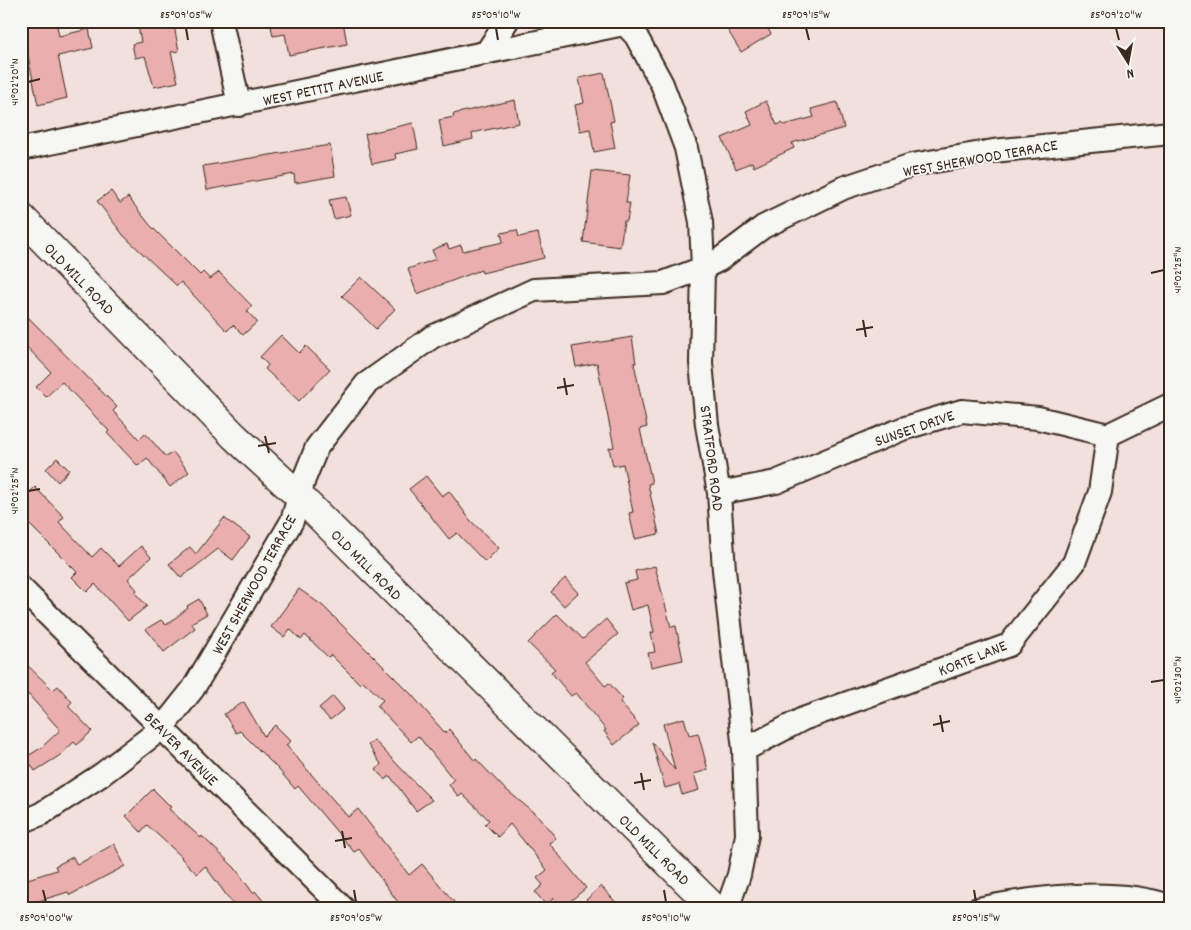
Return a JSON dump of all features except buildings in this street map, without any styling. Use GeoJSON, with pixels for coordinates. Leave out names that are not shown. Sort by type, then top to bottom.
{"type":"FeatureCollection","features":[{"type":"Feature","properties":{"kind":"main road","name":"OLD MILL ROAD"},"geometry":{"type":"LineString","coordinates":[[21,217],[234,436],[299,496],[715,909]]}},
{"type":"Feature","properties":{"kind":"street"},"geometry":{"type":"LineString","coordinates":[[221,21],[239,105]]}},
{"type":"Feature","properties":{"kind":"street"},"geometry":{"type":"LineString","coordinates":[[486,53],[507,21]]}},
{"type":"Feature","properties":{"kind":"street","name":"WEST PETTIT AVENUE"},"geometry":{"type":"LineString","coordinates":[[21,149],[486,53],[623,22]]}},
{"type":"Feature","properties":{"kind":"street","name":"STRATFORD ROAD"},"geometry":{"type":"LineString","coordinates":[[623,22],[636,36],[662,84],[686,148],[701,222],[703,268],[701,363],[707,424],[719,493],[724,570],[744,750],[747,835],[739,875],[727,909]]}},
{"type":"Feature","properties":{"kind":"street","name":"WEST SHERWOOD TERRACE"},"geometry":{"type":"LineString","coordinates":[[21,822],[41,814],[101,775],[162,728],[193,689],[292,521],[317,447],[366,384],[432,337],[534,290],[663,282],[703,268],[719,260],[763,227],[844,188],[912,165],[994,151],[1170,133]]}},
{"type":"Feature","properties":{"kind":"street"},"geometry":{"type":"LineString","coordinates":[[1108,435],[1170,405]]}},
{"type":"Feature","properties":{"kind":"street","name":"SUNSET DRIVE"},"geometry":{"type":"LineString","coordinates":[[719,493],[776,482],[902,429],[962,411],[1038,418],[1108,435]]}},
{"type":"Feature","properties":{"kind":"street","name":"KORTE LANE"},"geometry":{"type":"LineString","coordinates":[[744,750],[803,719],[1009,645],[1074,563],[1100,492],[1108,435]]}},
{"type":"Feature","properties":{"kind":"street","name":"BEAVER AVENUE"},"geometry":{"type":"LineString","coordinates":[[21,588],[344,909]]}},
{"type":"Feature","properties":{"kind":"street"},"geometry":{"type":"LineString","coordinates":[[978,909],[1015,902],[1102,896],[1155,901],[1170,906]]}}]}
